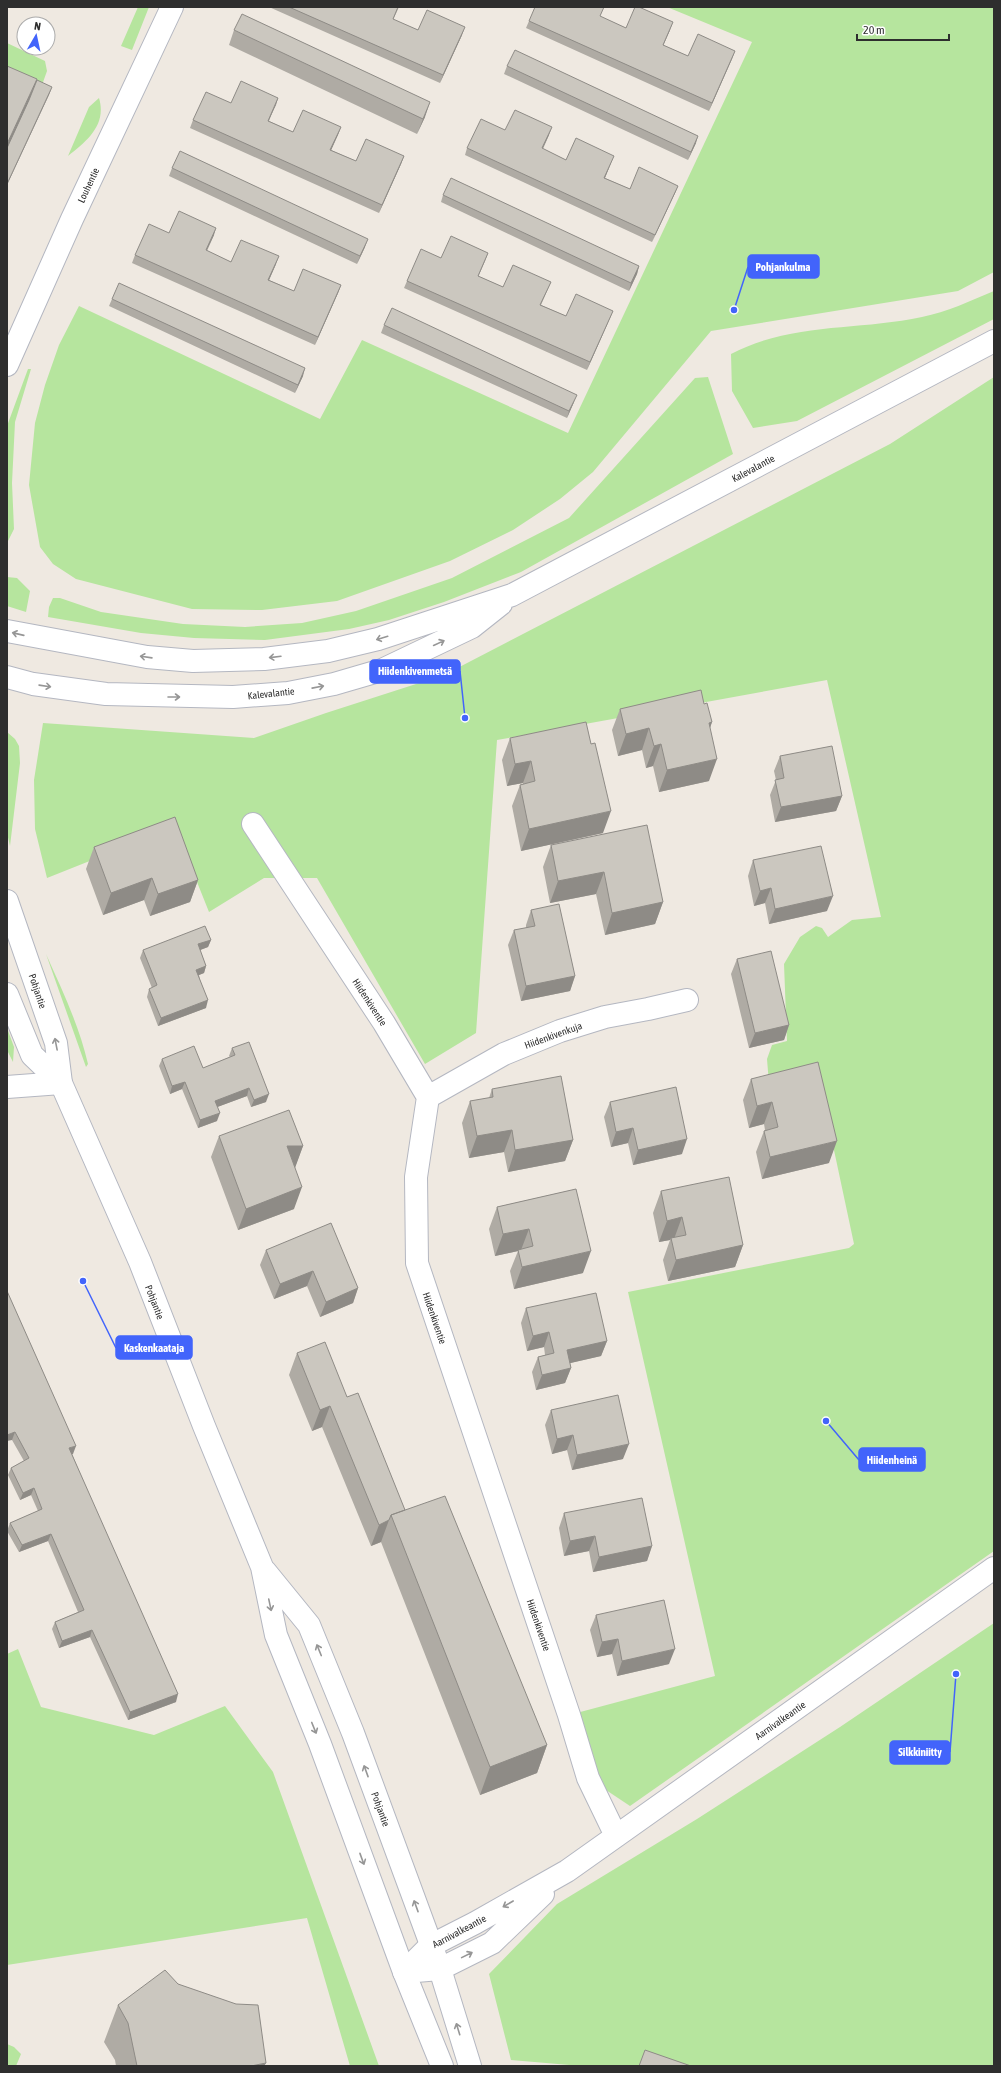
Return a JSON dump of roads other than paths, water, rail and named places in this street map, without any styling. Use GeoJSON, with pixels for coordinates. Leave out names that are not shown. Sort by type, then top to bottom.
{"type":"FeatureCollection","features":[{"type":"Feature","properties":{"kind":"main road","name":"Louhentie"},"geometry":{"type":"LineString","coordinates":[[7,365],[72,219],[172,7]]}},
{"type":"Feature","properties":{"kind":"main road","name":"Kalevalantie"},"geometry":{"type":"LineString","coordinates":[[7,631],[147,657],[193,661],[264,659],[328,651],[378,639],[512,595],[994,341]]}},
{"type":"Feature","properties":{"kind":"main road","name":"Kalevalantie"},"geometry":{"type":"LineString","coordinates":[[7,677],[33,684],[106,694],[233,697],[288,693],[334,684],[382,670],[472,627],[512,595]]}},
{"type":"Feature","properties":{"kind":"main road","name":"Hiidenkiventie"},"geometry":{"type":"LineString","coordinates":[[253,824],[384,1023],[428,1098],[416,1177],[417,1264],[569,1715],[588,1778],[616,1836]]}},
{"type":"Feature","properties":{"kind":"main road","name":"Pohjantie"},"geometry":{"type":"LineString","coordinates":[[7,901],[56,1043],[61,1083],[140,1262],[204,1426],[262,1567],[276,1635],[323,1751],[404,1972],[442,2066]]}},
{"type":"Feature","properties":{"kind":"main road","name":"Pohjantie"},"geometry":{"type":"LineString","coordinates":[[7,994],[32,1055],[61,1083]]}},
{"type":"Feature","properties":{"kind":"main road","name":"Hiidenkivenkuja"},"geometry":{"type":"LineString","coordinates":[[428,1098],[504,1054],[560,1031],[604,1017],[687,1000]]}},
{"type":"Feature","properties":{"kind":"main road"},"geometry":{"type":"LineString","coordinates":[[7,1087],[61,1083]]}},
{"type":"Feature","properties":{"kind":"main road","name":"Pohjantie"},"geometry":{"type":"LineString","coordinates":[[262,1567],[308,1625],[353,1733],[430,1946],[440,1969],[470,2066]]}},
{"type":"Feature","properties":{"kind":"main road","name":"Aarnivalkeantie"},"geometry":{"type":"LineString","coordinates":[[404,1972],[430,1946],[475,1923],[566,1871],[994,1568]]}},
{"type":"Feature","properties":{"kind":"main road","name":"Aarnivalkeantie"},"geometry":{"type":"LineString","coordinates":[[404,1972],[440,1969],[492,1943],[566,1871]]}},
{"type":"Feature","properties":{"kind":"place","name":"Pohjankulma"},"geometry":{"type":"Point","coordinates":[734,310]}},
{"type":"Feature","properties":{"kind":"place","name":"Hiidenkivenmetsä"},"geometry":{"type":"Point","coordinates":[465,718]}},
{"type":"Feature","properties":{"kind":"place","name":"Kaskenkaataja"},"geometry":{"type":"Point","coordinates":[83,1281]}},
{"type":"Feature","properties":{"kind":"place","name":"Hiidenheinä"},"geometry":{"type":"Point","coordinates":[826,1421]}},
{"type":"Feature","properties":{"kind":"place","name":"Silkkiniitty"},"geometry":{"type":"Point","coordinates":[956,1674]}}]}
